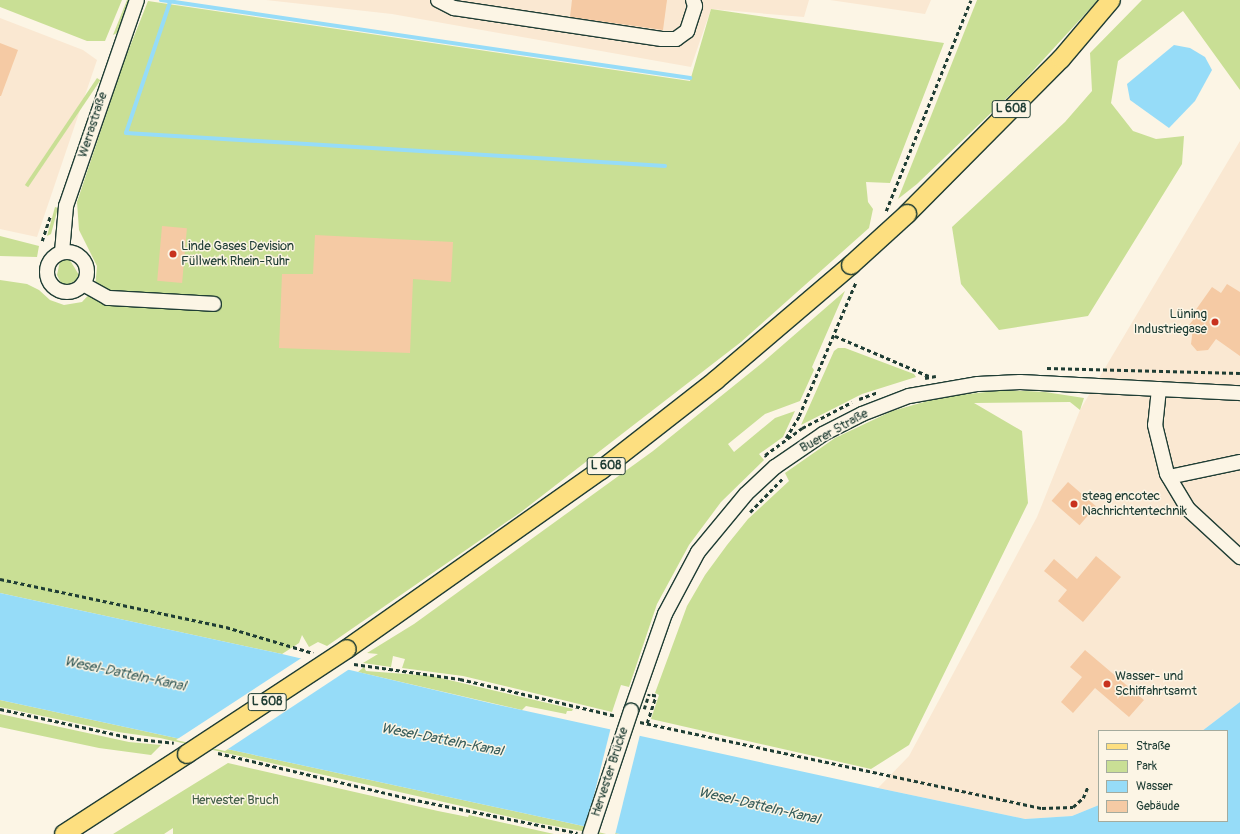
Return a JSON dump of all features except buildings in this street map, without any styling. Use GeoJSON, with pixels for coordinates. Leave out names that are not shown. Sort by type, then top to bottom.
{"type":"FeatureCollection","features":[{"type":"Feature","properties":{"kind":"main road","name":"L 608"},"geometry":{"type":"LineString","coordinates":[[64,834],[187,754],[347,655],[601,470],[854,271],[907,214],[1061,59],[1111,0]]}},
{"type":"Feature","properties":{"kind":"street","name":"Werrastraße"},"geometry":{"type":"LineString","coordinates":[[62,252],[66,206],[137,0]]}},
{"type":"Feature","properties":{"kind":"street"},"geometry":{"type":"LineString","coordinates":[[438,0],[454,8],[662,39],[676,39],[687,31],[695,6],[693,0]]}},
{"type":"Feature","properties":{"kind":"street"},"geometry":{"type":"LineString","coordinates":[[62,252],[76,254],[85,264],[87,270],[83,284],[71,291],[64,291],[52,285],[48,279],[48,265],[56,255],[62,252]]}},
{"type":"Feature","properties":{"kind":"street"},"geometry":{"type":"LineString","coordinates":[[83,284],[108,298],[214,304]]}},
{"type":"Feature","properties":{"kind":"street","name":"Buerer Straße"},"geometry":{"type":"LineString","coordinates":[[629,716],[665,614],[682,577],[715,528],[775,468],[823,434],[856,417],[903,398],[937,390],[1020,382],[1240,393]]}},
{"type":"Feature","properties":{"kind":"street"},"geometry":{"type":"LineString","coordinates":[[1158,389],[1155,425],[1159,449],[1169,477],[1188,509],[1240,557]]}},
{"type":"Feature","properties":{"kind":"street"},"geometry":{"type":"LineString","coordinates":[[1169,477],[1240,462]]}},
{"type":"Feature","properties":{"kind":"street","name":"Hervester Brücke"},"geometry":{"type":"LineString","coordinates":[[590,834],[629,716]]}},
{"type":"Feature","properties":{"kind":"path"},"geometry":{"type":"LineString","coordinates":[[885,213],[971,0]]}},
{"type":"Feature","properties":{"kind":"path"},"geometry":{"type":"LineString","coordinates":[[747,516],[784,480],[765,455],[785,440],[793,428],[835,336],[854,271]]}},
{"type":"Feature","properties":{"kind":"path"},"geometry":{"type":"LineString","coordinates":[[835,336],[930,377]]}},
{"type":"Feature","properties":{"kind":"path"},"geometry":{"type":"LineString","coordinates":[[0,579],[226,627],[316,654]]}},
{"type":"Feature","properties":{"kind":"path"},"geometry":{"type":"LineString","coordinates":[[347,655],[370,668],[460,679],[629,716],[647,724],[1042,808],[1072,807],[1083,798],[1088,786]]}},
{"type":"Feature","properties":{"kind":"path"},"geometry":{"type":"LineString","coordinates":[[647,724],[656,696],[649,694],[652,687]]}},
{"type":"Feature","properties":{"kind":"path"},"geometry":{"type":"LineString","coordinates":[[411,799],[583,834]]}},
{"type":"Feature","properties":{"kind":"shaded area"},"geometry":{"type":"Polygon","coordinates":[[[266,0],[809,0],[804,17],[711,9],[691,67],[392,14],[266,0]]]}},
{"type":"Feature","properties":{"kind":"shaded area"},"geometry":{"type":"Polygon","coordinates":[[[830,0],[931,0],[925,14],[830,0]]]}},
{"type":"Feature","properties":{"kind":"shaded area"},"geometry":{"type":"Polygon","coordinates":[[[0,18],[83,50],[97,60],[37,237],[0,229],[0,18]]]}},
{"type":"Feature","properties":{"kind":"shaded area"},"geometry":{"type":"Polygon","coordinates":[[[1240,141],[1240,702],[1203,730],[1098,730],[1098,805],[1072,816],[1025,819],[878,788],[909,756],[1037,517],[1080,410],[1240,141]]]}},
{"type":"Feature","properties":{"kind":"green space"},"geometry":{"type":"Polygon","coordinates":[[[0,0],[122,0],[105,41],[87,41],[0,7],[0,0]]]}},
{"type":"Feature","properties":{"kind":"green space"},"geometry":{"type":"Polygon","coordinates":[[[127,0],[131,0],[117,33],[113,35],[127,0]]]}},
{"type":"Feature","properties":{"kind":"green space"},"geometry":{"type":"Polygon","coordinates":[[[977,0],[1098,0],[1019,86],[917,184],[898,199],[977,0]]]}},
{"type":"Feature","properties":{"kind":"green space"},"geometry":{"type":"Polygon","coordinates":[[[1142,0],[1240,0],[1240,90],[1183,11],[1118,61],[1111,103],[1133,131],[1156,139],[1184,136],[1182,164],[1088,316],[999,330],[961,284],[952,227],[1065,122],[1092,91],[1090,53],[1142,0]]]}},
{"type":"Feature","properties":{"kind":"green space"},"geometry":{"type":"Polygon","coordinates":[[[148,1],[690,81],[711,9],[944,43],[890,183],[866,182],[868,202],[873,209],[869,228],[741,342],[521,512],[327,646],[318,642],[309,647],[302,635],[299,643],[282,654],[0,593],[0,280],[27,284],[39,290],[50,300],[64,305],[82,302],[95,288],[97,266],[79,230],[77,202],[123,64],[148,1]]]}},
{"type":"Feature","properties":{"kind":"green space"},"geometry":{"type":"Polygon","coordinates":[[[97,78],[100,80],[28,187],[25,185],[97,78]]]}},
{"type":"Feature","properties":{"kind":"green space"},"geometry":{"type":"Polygon","coordinates":[[[55,207],[58,208],[51,234],[47,236],[55,207]]]}},
{"type":"Feature","properties":{"kind":"green space"},"geometry":{"type":"Polygon","coordinates":[[[0,236],[39,246],[37,257],[0,256],[0,236]]]}},
{"type":"Feature","properties":{"kind":"green space"},"geometry":{"type":"Polygon","coordinates":[[[68,257],[79,275],[75,281],[67,285],[61,283],[57,275],[60,261],[68,257]]]}},
{"type":"Feature","properties":{"kind":"green space"},"geometry":{"type":"Polygon","coordinates":[[[845,291],[812,367],[814,370],[800,401],[765,414],[728,444],[734,452],[775,418],[795,411],[783,437],[759,454],[764,460],[721,502],[689,545],[657,604],[629,687],[621,685],[612,712],[463,676],[402,668],[405,659],[393,656],[391,667],[363,663],[378,654],[367,653],[414,624],[653,451],[762,363],[845,291]]]}},
{"type":"Feature","properties":{"kind":"green space"},"geometry":{"type":"Polygon","coordinates":[[[838,348],[845,348],[914,374],[916,377],[862,394],[801,425],[834,351],[838,348]]]}},
{"type":"Feature","properties":{"kind":"green space"},"geometry":{"type":"Polygon","coordinates":[[[1004,390],[1045,392],[1084,398],[1080,410],[1070,402],[974,403],[1022,431],[1028,503],[909,745],[871,769],[651,719],[659,695],[655,693],[687,606],[705,575],[748,519],[789,481],[785,473],[835,438],[892,411],[942,397],[1004,390]]]}},
{"type":"Feature","properties":{"kind":"green space"},"geometry":{"type":"Polygon","coordinates":[[[364,667],[366,671],[432,676],[573,709],[572,711],[567,711],[566,714],[526,706],[522,710],[358,672],[364,667]]]}},
{"type":"Feature","properties":{"kind":"green space"},"geometry":{"type":"Polygon","coordinates":[[[0,700],[620,834],[598,834],[532,822],[160,738],[118,732],[0,707],[0,700]]]}},
{"type":"Feature","properties":{"kind":"green space"},"geometry":{"type":"Polygon","coordinates":[[[0,714],[129,742],[161,745],[151,755],[99,748],[0,727],[0,714]]]}},
{"type":"Feature","properties":{"kind":"green space","name":"Hervester Bruch"},"geometry":{"type":"Polygon","coordinates":[[[228,763],[438,811],[468,817],[469,815],[554,834],[173,834],[173,828],[164,834],[113,834],[228,763]]]}},
{"type":"Feature","properties":{"kind":"water"},"geometry":{"type":"Polygon","coordinates":[[[1174,45],[1190,48],[1205,57],[1212,70],[1195,101],[1169,128],[1130,100],[1127,84],[1174,45]]]}},
{"type":"Feature","properties":{"kind":"water","name":"Wesel-Datteln-Kanal"},"geometry":{"type":"Polygon","coordinates":[[[0,593],[282,654],[494,704],[1025,819],[1072,816],[1098,805],[1098,822],[1228,822],[1228,730],[1203,730],[1240,702],[1240,834],[620,834],[0,700],[0,593]]]}},
{"type":"Feature","properties":{"kind":"pier"},"geometry":{"type":"Polygon","coordinates":[[[303,657],[351,668],[225,751],[176,740],[303,657]]]}},
{"type":"Feature","properties":{"kind":"pier"},"geometry":{"type":"Polygon","coordinates":[[[611,727],[640,734],[615,834],[606,834],[586,829],[611,727]]]}},
{"type":"Feature","properties":{"kind":"waterway"},"geometry":{"type":"LineString","coordinates":[[161,0],[690,78]]}},
{"type":"Feature","properties":{"kind":"waterway"},"geometry":{"type":"LineString","coordinates":[[170,2],[126,133],[665,166]]}},
{"type":"Feature","properties":{"kind":"place","name":"Linde Gases Devision Füllwerk Rhein-Ruhr"},"geometry":{"type":"Point","coordinates":[173,254]}},
{"type":"Feature","properties":{"kind":"place","name":"Lüning Industriegase"},"geometry":{"type":"Point","coordinates":[1215,322]}},
{"type":"Feature","properties":{"kind":"place","name":"steag encotec Nachrichtentechnik"},"geometry":{"type":"Point","coordinates":[1074,504]}},
{"type":"Feature","properties":{"kind":"place","name":"Wasser- und Schiffahrtsamt"},"geometry":{"type":"Point","coordinates":[1107,684]}}]}
